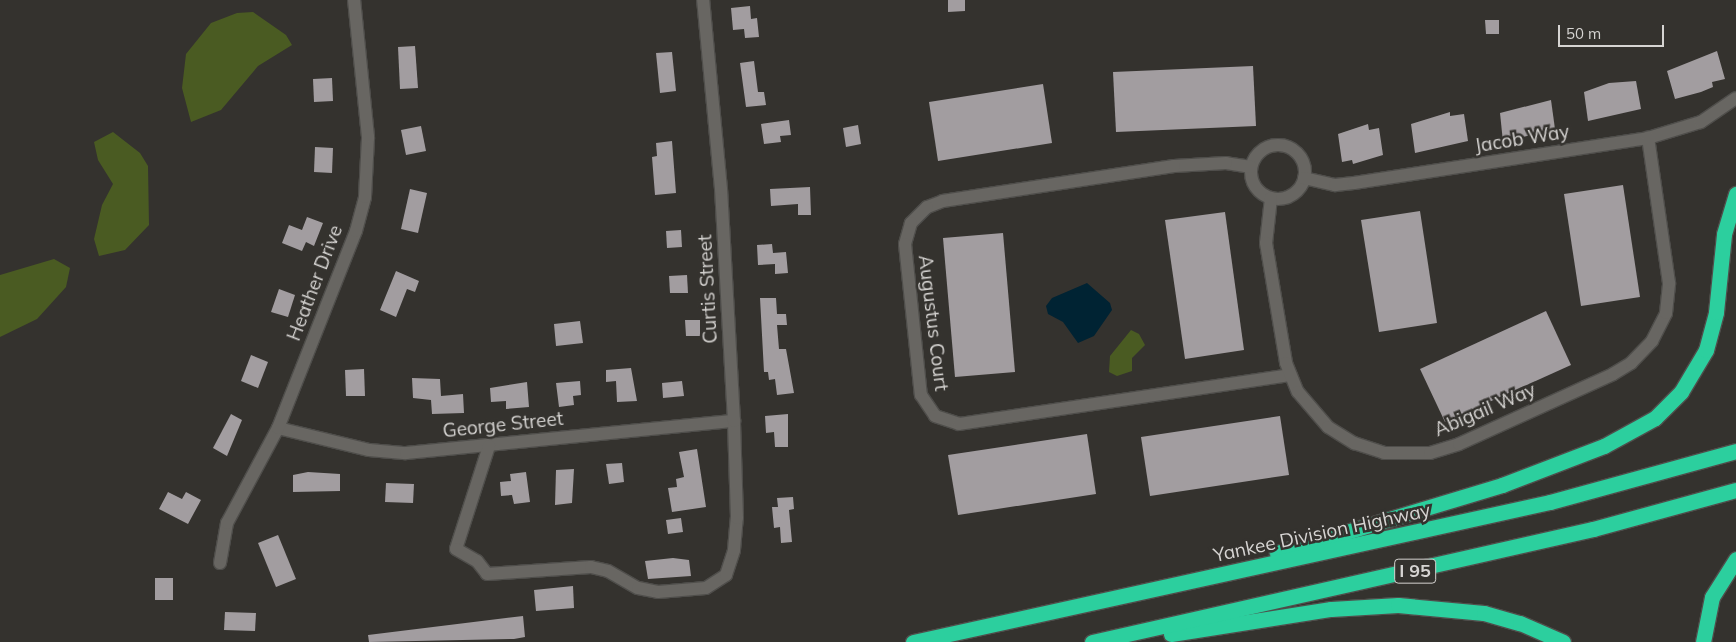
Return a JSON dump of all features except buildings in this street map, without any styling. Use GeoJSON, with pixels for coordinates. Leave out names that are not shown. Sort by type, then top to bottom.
{"type":"FeatureCollection","features":[{"type":"Feature","properties":{"kind":"highway"},"geometry":{"type":"LineString","coordinates":[[1145,592],[1449,502],[1567,461],[1644,427],[1681,392],[1706,350],[1716,312],[1724,234],[1736,194]]}},
{"type":"Feature","properties":{"kind":"highway","name":"Yankee Division Highway"},"geometry":{"type":"LineString","coordinates":[[914,642],[1550,502],[1736,451]]}},
{"type":"Feature","properties":{"kind":"highway","name":"I 95"},"geometry":{"type":"LineString","coordinates":[[1092,642],[1518,547],[1736,490]]}},
{"type":"Feature","properties":{"kind":"highway"},"geometry":{"type":"LineString","coordinates":[[1703,642],[1712,597],[1736,559]]}},
{"type":"Feature","properties":{"kind":"highway"},"geometry":{"type":"LineString","coordinates":[[1120,642],[1331,609],[1398,605],[1484,614],[1520,623],[1563,642]]}},
{"type":"Feature","properties":{"kind":"street","name":"Heather Drive"},"geometry":{"type":"LineString","coordinates":[[220,563],[227,523],[278,428],[356,231],[365,197],[368,137],[354,0]]}},
{"type":"Feature","properties":{"kind":"street","name":"Curtis Street"},"geometry":{"type":"LineString","coordinates":[[489,446],[456,550],[477,561],[489,576],[597,568],[638,588],[658,592],[706,588],[726,576],[736,532],[734,421],[722,189],[703,0]]}},
{"type":"Feature","properties":{"kind":"street","name":"Jacob Way"},"geometry":{"type":"LineString","coordinates":[[1304,178],[1335,185],[1354,183],[1648,138],[1700,122],[1736,98]]}},
{"type":"Feature","properties":{"kind":"street","name":"Abigail Way"},"geometry":{"type":"LineString","coordinates":[[1271,198],[1266,243],[1290,375],[1307,405],[1341,436],[1369,449],[1414,454],[1459,444],[1623,369],[1655,337],[1669,293],[1648,138]]}},
{"type":"Feature","properties":{"kind":"street"},"geometry":{"type":"LineString","coordinates":[[1282,145],[1300,157],[1304,178],[1290,196],[1271,198],[1255,186],[1251,167],[1264,149],[1282,145]]}},
{"type":"Feature","properties":{"kind":"street","name":"Augustus Court"},"geometry":{"type":"LineString","coordinates":[[1251,167],[1226,163],[1174,166],[943,201],[922,210],[908,228],[905,244],[921,395],[935,416],[959,424],[1290,375]]}},
{"type":"Feature","properties":{"kind":"street","name":"George Street"},"geometry":{"type":"LineString","coordinates":[[278,428],[380,452],[489,446],[734,421]]}},
{"type":"Feature","properties":{"kind":"green space"},"geometry":{"type":"Polygon","coordinates":[[[253,12],[286,35],[292,45],[258,66],[221,110],[191,122],[182,88],[186,54],[211,23],[237,13],[253,12]]]}},
{"type":"Feature","properties":{"kind":"green space"},"geometry":{"type":"Polygon","coordinates":[[[113,132],[140,153],[148,166],[149,225],[125,250],[99,256],[94,239],[102,205],[113,184],[98,160],[94,142],[113,132]]]}},
{"type":"Feature","properties":{"kind":"green space"},"geometry":{"type":"Polygon","coordinates":[[[54,259],[70,268],[66,287],[37,319],[0,337],[0,275],[54,259]]]}},
{"type":"Feature","properties":{"kind":"green space"},"geometry":{"type":"Polygon","coordinates":[[[1131,330],[1139,334],[1145,345],[1132,358],[1132,371],[1117,376],[1109,372],[1110,356],[1131,330]]]}},
{"type":"Feature","properties":{"kind":"water"},"geometry":{"type":"Polygon","coordinates":[[[1087,283],[1110,303],[1112,310],[1094,336],[1078,343],[1063,322],[1048,314],[1046,306],[1052,298],[1087,283]]]}}]}
